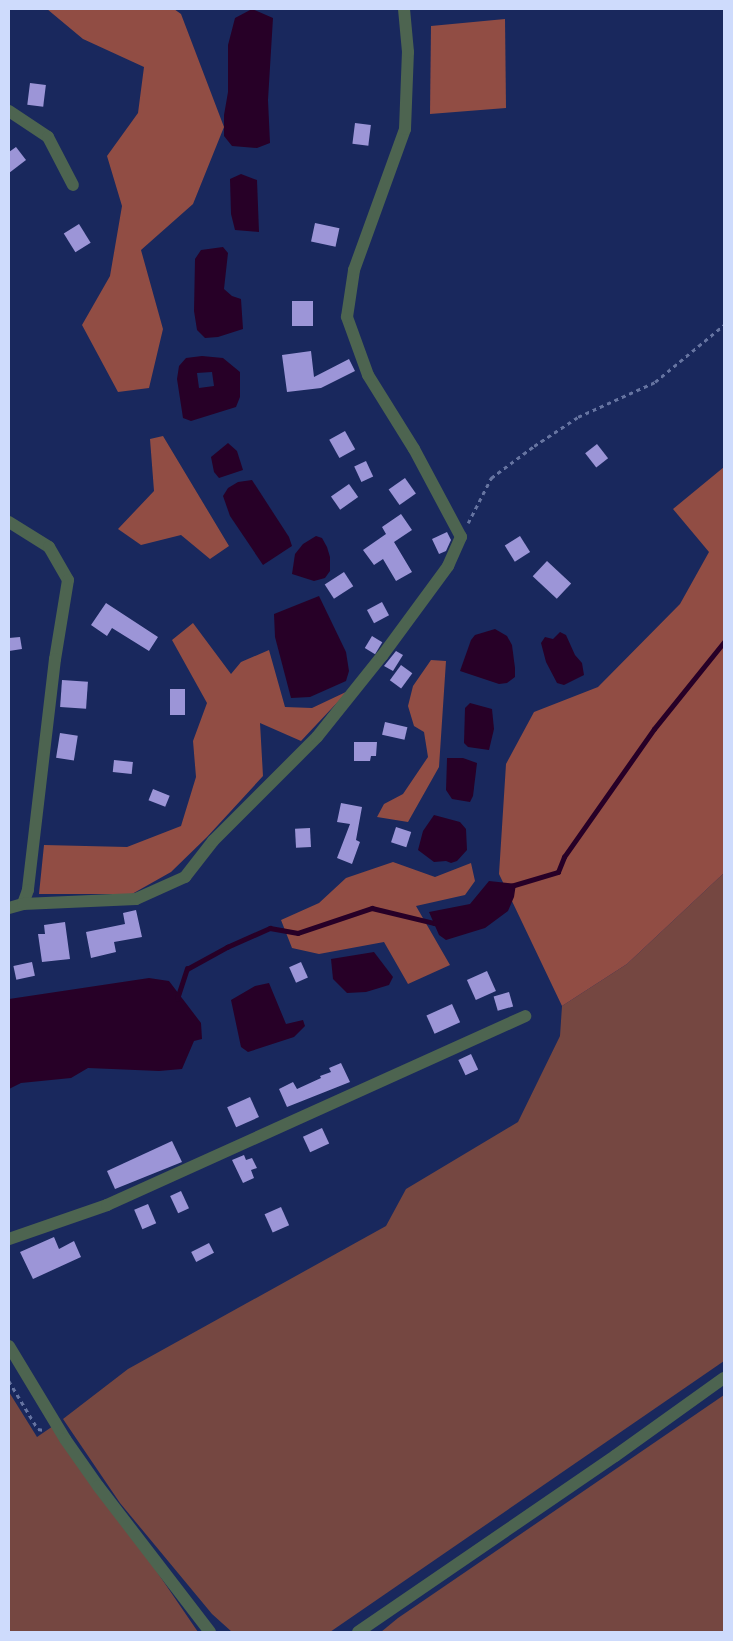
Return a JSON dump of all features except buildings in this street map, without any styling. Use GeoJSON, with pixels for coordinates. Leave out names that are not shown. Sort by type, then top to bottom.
{"type":"FeatureCollection","features":[{"type":"Feature","properties":{"kind":"street"},"geometry":{"type":"LineString","coordinates":[[9,908],[23,904],[136,899],[185,877],[212,841],[317,737],[382,656],[448,566],[461,537],[414,449],[368,375],[347,318],[354,270],[405,129],[408,52],[404,9]]}},
{"type":"Feature","properties":{"kind":"street"},"geometry":{"type":"LineString","coordinates":[[9,111],[48,137],[73,185]]}},
{"type":"Feature","properties":{"kind":"street"},"geometry":{"type":"LineString","coordinates":[[9,522],[49,547],[68,580],[56,659],[28,890],[23,904]]}},
{"type":"Feature","properties":{"kind":"street"},"geometry":{"type":"LineString","coordinates":[[9,1239],[107,1206],[525,1016]]}},
{"type":"Feature","properties":{"kind":"street"},"geometry":{"type":"LineString","coordinates":[[9,1346],[60,1431],[139,1542],[210,1632]]}},
{"type":"Feature","properties":{"kind":"street"},"geometry":{"type":"LineString","coordinates":[[358,1632],[615,1456],[724,1378]]}},
{"type":"Feature","properties":{"kind":"path"},"geometry":{"type":"LineString","coordinates":[[461,537],[491,478],[534,446],[578,418],[655,382],[724,325]]}},
{"type":"Feature","properties":{"kind":"path"},"geometry":{"type":"LineString","coordinates":[[9,1381],[38,1429],[60,1431]]}},
{"type":"Feature","properties":{"kind":"shaded area"},"geometry":{"type":"Polygon","coordinates":[[[47,9],[174,9],[181,14],[224,127],[193,204],[141,250],[163,329],[149,388],[118,392],[82,325],[110,276],[122,206],[107,156],[138,113],[144,67],[83,39],[47,9]]]}},
{"type":"Feature","properties":{"kind":"shaded area"},"geometry":{"type":"Polygon","coordinates":[[[252,9],[273,18],[268,100],[270,143],[257,148],[232,146],[224,136],[224,115],[228,92],[228,45],[235,18],[252,9]]]}},
{"type":"Feature","properties":{"kind":"shaded area"},"geometry":{"type":"Polygon","coordinates":[[[505,19],[506,108],[430,114],[431,26],[505,19]]]}},
{"type":"Feature","properties":{"kind":"shaded area"},"geometry":{"type":"Polygon","coordinates":[[[241,174],[257,180],[259,232],[235,230],[231,214],[230,179],[241,174]]]}},
{"type":"Feature","properties":{"kind":"shaded area"},"geometry":{"type":"Polygon","coordinates":[[[223,247],[228,253],[224,289],[232,296],[241,299],[243,329],[218,337],[205,338],[197,330],[194,311],[195,259],[201,250],[223,247]]]}},
{"type":"Feature","properties":{"kind":"shaded area"},"geometry":{"type":"Polygon","coordinates":[[[202,356],[223,358],[240,372],[240,397],[236,407],[191,421],[183,418],[177,379],[179,366],[186,358],[202,356]],[[212,372],[197,373],[199,388],[214,386],[212,372]]]}},
{"type":"Feature","properties":{"kind":"shaded area"},"geometry":{"type":"Polygon","coordinates":[[[163,436],[229,546],[210,559],[181,535],[141,545],[118,529],[154,491],[150,439],[163,436]]]}},
{"type":"Feature","properties":{"kind":"shaded area"},"geometry":{"type":"Polygon","coordinates":[[[228,443],[237,451],[243,470],[219,478],[214,472],[211,457],[228,443]]]}},
{"type":"Feature","properties":{"kind":"shaded area"},"geometry":{"type":"Polygon","coordinates":[[[724,467],[724,873],[627,964],[562,1006],[499,874],[506,764],[534,712],[598,687],[680,604],[709,552],[673,509],[724,467]]]}},
{"type":"Feature","properties":{"kind":"shaded area"},"geometry":{"type":"Polygon","coordinates":[[[252,480],[289,537],[292,546],[263,565],[230,516],[223,496],[228,488],[238,482],[252,480]]]}},
{"type":"Feature","properties":{"kind":"shaded area"},"geometry":{"type":"Polygon","coordinates":[[[316,536],[322,538],[327,547],[330,557],[330,571],[325,578],[314,581],[292,574],[295,554],[303,544],[316,536]]]}},
{"type":"Feature","properties":{"kind":"shaded area"},"geometry":{"type":"Polygon","coordinates":[[[319,596],[346,652],[349,671],[346,681],[310,697],[291,698],[275,637],[274,614],[319,596]]]}},
{"type":"Feature","properties":{"kind":"shaded area"},"geometry":{"type":"Polygon","coordinates":[[[193,623],[231,674],[241,662],[269,650],[285,707],[312,708],[348,691],[301,741],[260,723],[263,776],[207,837],[171,872],[132,894],[39,894],[44,845],[127,847],[181,826],[196,777],[193,741],[207,703],[172,640],[193,623]]]}},
{"type":"Feature","properties":{"kind":"shaded area"},"geometry":{"type":"Polygon","coordinates":[[[495,629],[507,636],[512,645],[515,677],[507,683],[499,684],[460,671],[471,640],[475,635],[495,629]]]}},
{"type":"Feature","properties":{"kind":"shaded area"},"geometry":{"type":"Polygon","coordinates":[[[560,632],[566,635],[575,655],[582,663],[584,675],[564,685],[557,683],[546,662],[541,643],[545,637],[553,639],[560,632]]]}},
{"type":"Feature","properties":{"kind":"shaded area"},"geometry":{"type":"Polygon","coordinates":[[[431,660],[446,661],[439,767],[408,822],[377,817],[384,804],[403,794],[428,757],[424,732],[414,726],[408,706],[413,686],[431,660]]]}},
{"type":"Feature","properties":{"kind":"shaded area"},"geometry":{"type":"Polygon","coordinates":[[[470,703],[492,709],[494,729],[489,750],[468,747],[464,743],[465,708],[470,703]]]}},
{"type":"Feature","properties":{"kind":"shaded area"},"geometry":{"type":"Polygon","coordinates":[[[447,758],[463,758],[477,763],[473,796],[470,802],[452,799],[446,790],[447,758]]]}},
{"type":"Feature","properties":{"kind":"shaded area"},"geometry":{"type":"Polygon","coordinates":[[[434,815],[460,822],[466,829],[467,850],[457,861],[451,863],[446,861],[434,862],[418,850],[423,831],[434,815]]]}},
{"type":"Feature","properties":{"kind":"shaded area"},"geometry":{"type":"Polygon","coordinates":[[[393,862],[435,877],[471,863],[475,881],[465,895],[416,906],[450,965],[408,984],[384,942],[319,954],[292,948],[281,920],[319,903],[346,878],[393,862]]]}},
{"type":"Feature","properties":{"kind":"shaded area"},"geometry":{"type":"Polygon","coordinates":[[[724,873],[724,1361],[330,1632],[232,1632],[212,1614],[120,1503],[63,1419],[128,1369],[386,1226],[406,1189],[518,1122],[560,1036],[562,1006],[627,964],[724,873]]]}},
{"type":"Feature","properties":{"kind":"shaded area"},"geometry":{"type":"Polygon","coordinates":[[[489,881],[516,884],[514,897],[508,911],[485,928],[446,940],[439,935],[429,912],[470,904],[489,881]]]}},
{"type":"Feature","properties":{"kind":"shaded area"},"geometry":{"type":"Polygon","coordinates":[[[374,952],[393,977],[389,985],[366,992],[347,993],[333,979],[331,959],[374,952]]]}},
{"type":"Feature","properties":{"kind":"shaded area"},"geometry":{"type":"Polygon","coordinates":[[[149,978],[169,981],[201,1023],[202,1039],[194,1041],[182,1069],[159,1071],[88,1068],[71,1078],[21,1083],[9,1089],[9,999],[149,978]]]}},
{"type":"Feature","properties":{"kind":"shaded area"},"geometry":{"type":"Polygon","coordinates":[[[269,983],[286,1024],[303,1020],[305,1026],[294,1037],[248,1052],[241,1047],[231,1000],[255,986],[269,983]]]}},
{"type":"Feature","properties":{"kind":"shaded area"},"geometry":{"type":"Polygon","coordinates":[[[9,1392],[37,1437],[56,1424],[198,1632],[9,1632],[9,1392]]]}},
{"type":"Feature","properties":{"kind":"shaded area"},"geometry":{"type":"Polygon","coordinates":[[[724,1395],[724,1632],[381,1632],[398,1618],[724,1395]]]}},
{"type":"Feature","properties":{"kind":"waterway"},"geometry":{"type":"LineString","coordinates":[[511,886],[558,872],[564,857],[654,729],[724,642]]}},
{"type":"Feature","properties":{"kind":"waterway"},"geometry":{"type":"LineString","coordinates":[[177,999],[187,969],[227,947],[270,928],[298,933],[372,908],[434,923],[438,921]]}}]}
